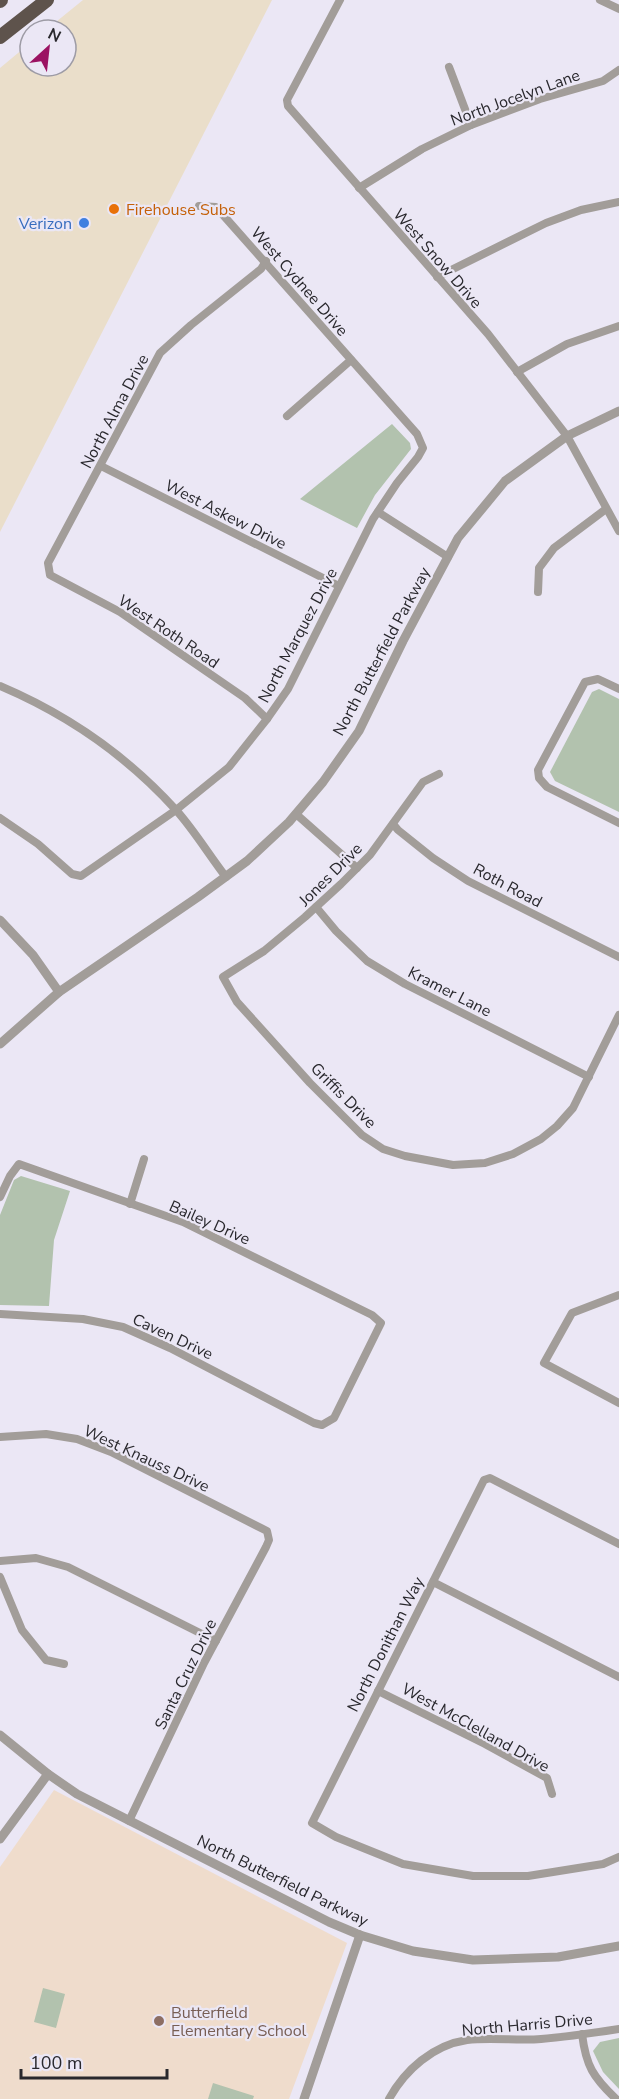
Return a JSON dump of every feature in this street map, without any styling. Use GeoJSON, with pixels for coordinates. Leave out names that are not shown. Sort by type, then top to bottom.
{"type":"FeatureCollection","features":[{"type":"Feature","properties":{"kind":"highway"},"geometry":{"type":"LineString","coordinates":[[0,37],[47,0]]}},
{"type":"Feature","properties":{"kind":"street","name":"West Snow Drive"},"geometry":{"type":"LineString","coordinates":[[340,0],[287,100],[288,106],[488,334],[567,436],[619,531]]}},
{"type":"Feature","properties":{"kind":"street"},"geometry":{"type":"LineString","coordinates":[[600,0],[619,9]]}},
{"type":"Feature","properties":{"kind":"street"},"geometry":{"type":"LineString","coordinates":[[449,67],[471,125]]}},
{"type":"Feature","properties":{"kind":"street","name":"North Jocelyn Lane"},"geometry":{"type":"LineString","coordinates":[[359,188],[422,149],[471,125],[540,99],[603,81],[619,70]]}},
{"type":"Feature","properties":{"kind":"street"},"geometry":{"type":"LineString","coordinates":[[437,277],[546,223],[581,210],[619,202]]}},
{"type":"Feature","properties":{"kind":"street","name":"West Cydnee Drive"},"geometry":{"type":"LineString","coordinates":[[199,206],[216,207],[266,261],[417,435],[423,448]]}},
{"type":"Feature","properties":{"kind":"street","name":"North Alma Drive"},"geometry":{"type":"LineString","coordinates":[[50,575],[48,563],[160,353],[192,324],[261,269],[266,261]]}},
{"type":"Feature","properties":{"kind":"street"},"geometry":{"type":"LineString","coordinates":[[517,372],[567,344],[619,326]]}},
{"type":"Feature","properties":{"kind":"street","name":"West Cydnee Drive"},"geometry":{"type":"LineString","coordinates":[[287,416],[351,360]]}},
{"type":"Feature","properties":{"kind":"street","name":"North Butterfield Parkway"},"geometry":{"type":"LineString","coordinates":[[0,1044],[59,992],[247,861],[296,814],[322,782],[358,730],[458,538],[505,481],[567,436],[619,411]]}},
{"type":"Feature","properties":{"kind":"street","name":"North Marquez Drive"},"geometry":{"type":"LineString","coordinates":[[0,818],[38,844],[72,874],[81,876],[176,810],[229,767],[288,688],[378,512],[423,448]]}},
{"type":"Feature","properties":{"kind":"street","name":"West Askew Drive"},"geometry":{"type":"LineString","coordinates":[[101,466],[339,586]]}},
{"type":"Feature","properties":{"kind":"street"},"geometry":{"type":"LineString","coordinates":[[538,592],[539,568],[554,548],[606,509]]}},
{"type":"Feature","properties":{"kind":"street"},"geometry":{"type":"LineString","coordinates":[[378,512],[448,557]]}},
{"type":"Feature","properties":{"kind":"street","name":"West Roth Road"},"geometry":{"type":"LineString","coordinates":[[50,575],[120,612],[245,698],[267,719]]}},
{"type":"Feature","properties":{"kind":"street"},"geometry":{"type":"LineString","coordinates":[[619,689],[598,679],[585,682],[538,770],[539,778],[547,787],[619,823]]}},
{"type":"Feature","properties":{"kind":"street"},"geometry":{"type":"LineString","coordinates":[[0,686],[26,697],[85,731],[120,758],[176,810],[226,877]]}},
{"type":"Feature","properties":{"kind":"street","name":"Jones Drive"},"geometry":{"type":"LineString","coordinates":[[223,977],[264,951],[316,907],[370,855],[423,782],[440,774]]}},
{"type":"Feature","properties":{"kind":"street"},"geometry":{"type":"LineString","coordinates":[[296,814],[357,868]]}},
{"type":"Feature","properties":{"kind":"street","name":"Roth Road"},"geometry":{"type":"LineString","coordinates":[[393,824],[433,858],[468,881],[619,957]]}},
{"type":"Feature","properties":{"kind":"street","name":"Kramer Lane"},"geometry":{"type":"LineString","coordinates":[[316,907],[336,931],[367,961],[405,984],[588,1077]]}},
{"type":"Feature","properties":{"kind":"street"},"geometry":{"type":"LineString","coordinates":[[0,920],[33,955],[59,992]]}},
{"type":"Feature","properties":{"kind":"street","name":"Griffis Drive"},"geometry":{"type":"LineString","coordinates":[[223,977],[237,1002],[310,1083],[362,1135],[383,1149],[405,1156],[453,1165],[484,1163],[513,1154],[549,1132],[573,1108],[588,1077]]}},
{"type":"Feature","properties":{"kind":"street"},"geometry":{"type":"LineString","coordinates":[[588,1077],[619,1015]]}},
{"type":"Feature","properties":{"kind":"street"},"geometry":{"type":"LineString","coordinates":[[130,1204],[144,1159]]}},
{"type":"Feature","properties":{"kind":"street","name":"Bailey Drive"},"geometry":{"type":"LineString","coordinates":[[0,1197],[10,1176],[19,1164],[207,1233],[372,1315],[381,1323],[334,1418],[322,1425]]}},
{"type":"Feature","properties":{"kind":"street"},"geometry":{"type":"LineString","coordinates":[[619,1295],[572,1313],[544,1363],[619,1403]]}},
{"type":"Feature","properties":{"kind":"street","name":"Caven Drive"},"geometry":{"type":"LineString","coordinates":[[0,1314],[82,1319],[123,1327],[170,1348],[314,1423],[322,1425]]}},
{"type":"Feature","properties":{"kind":"street","name":"West Knauss Drive"},"geometry":{"type":"LineString","coordinates":[[0,1437],[46,1434],[77,1439],[111,1452],[267,1531],[269,1540]]}},
{"type":"Feature","properties":{"kind":"street","name":"North Donithan Way"},"geometry":{"type":"LineString","coordinates":[[619,1544],[490,1478],[484,1480],[312,1823],[336,1837],[403,1864],[473,1876],[528,1876],[603,1863],[619,1857]]}},
{"type":"Feature","properties":{"kind":"street","name":"Santa Cruz Drive"},"geometry":{"type":"LineString","coordinates":[[129,1821],[216,1641],[269,1540]]}},
{"type":"Feature","properties":{"kind":"street"},"geometry":{"type":"LineString","coordinates":[[0,1561],[36,1558],[68,1567],[216,1641]]}},
{"type":"Feature","properties":{"kind":"street"},"geometry":{"type":"LineString","coordinates":[[0,1577],[22,1630],[46,1660],[64,1664]]}},
{"type":"Feature","properties":{"kind":"street"},"geometry":{"type":"LineString","coordinates":[[433,1582],[619,1677]]}},
{"type":"Feature","properties":{"kind":"street","name":"West McClelland Drive"},"geometry":{"type":"LineString","coordinates":[[378,1691],[547,1778],[552,1794]]}},
{"type":"Feature","properties":{"kind":"street","name":"North Butterfield Parkway"},"geometry":{"type":"LineString","coordinates":[[0,1735],[77,1794],[329,1922],[360,1935],[412,1951],[473,1960],[558,1958],[619,1946]]}},
{"type":"Feature","properties":{"kind":"street"},"geometry":{"type":"LineString","coordinates":[[0,1839],[48,1774]]}},
{"type":"Feature","properties":{"kind":"street"},"geometry":{"type":"LineString","coordinates":[[304,2099],[360,1935]]}},
{"type":"Feature","properties":{"kind":"street","name":"North Harris Drive"},"geometry":{"type":"LineString","coordinates":[[389,2099],[398,2082],[422,2060],[440,2048],[467,2040],[541,2039],[619,2029]]}},
{"type":"Feature","properties":{"kind":"street"},"geometry":{"type":"LineString","coordinates":[[582,2034],[588,2064],[600,2084],[616,2099]]}},
{"type":"Feature","properties":{"kind":"shaded area"},"geometry":{"type":"Polygon","coordinates":[[[83,0],[272,0],[0,532],[0,68],[18,53],[18,78],[78,78],[78,18],[61,18],[83,0]]]}},
{"type":"Feature","properties":{"kind":"shaded area","name":"Butterfield Elementary School"},"geometry":{"type":"Polygon","coordinates":[[[54,1790],[347,1943],[289,2099],[0,2099],[0,1867],[54,1790]]]}},
{"type":"Feature","properties":{"kind":"green space"},"geometry":{"type":"Polygon","coordinates":[[[392,424],[410,443],[411,449],[375,495],[357,528],[300,499],[392,424]]]}},
{"type":"Feature","properties":{"kind":"green space"},"geometry":{"type":"Polygon","coordinates":[[[599,689],[619,699],[619,812],[555,781],[550,772],[592,692],[599,689]]]}},
{"type":"Feature","properties":{"kind":"green space"},"geometry":{"type":"Polygon","coordinates":[[[21,1176],[70,1191],[54,1240],[49,1306],[0,1305],[0,1215],[14,1180],[21,1176]]]}},
{"type":"Feature","properties":{"kind":"green space"},"geometry":{"type":"Polygon","coordinates":[[[43,1988],[65,1994],[56,2028],[34,2022],[43,1988]]]}},
{"type":"Feature","properties":{"kind":"green space"},"geometry":{"type":"Polygon","coordinates":[[[619,2038],[619,2089],[603,2072],[593,2051],[600,2042],[619,2038]]]}},
{"type":"Feature","properties":{"kind":"green space"},"geometry":{"type":"Polygon","coordinates":[[[213,2083],[254,2096],[253,2099],[208,2099],[213,2083]]]}},
{"type":"Feature","properties":{"kind":"place","name":"Firehouse Subs"},"geometry":{"type":"Point","coordinates":[114,209]}},
{"type":"Feature","properties":{"kind":"place","name":"Verizon"},"geometry":{"type":"Point","coordinates":[84,223]}},
{"type":"Feature","properties":{"kind":"place","name":"Butterfield Elementary School"},"geometry":{"type":"Point","coordinates":[159,2021]}}]}
